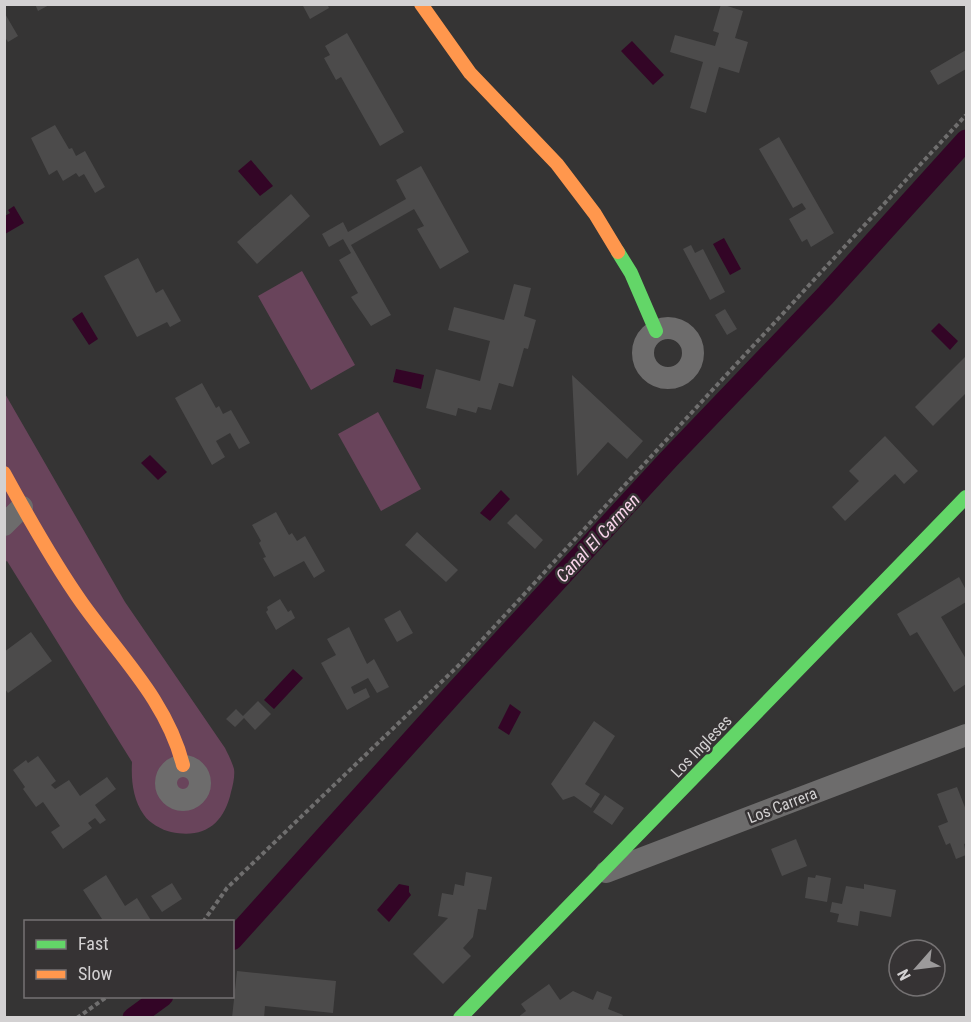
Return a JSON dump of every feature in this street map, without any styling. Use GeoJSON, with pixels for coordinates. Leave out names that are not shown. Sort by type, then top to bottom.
{"type":"FeatureCollection","features":[{"type":"Feature","properties":{"kind":"street"},"geometry":{"type":"LineString","coordinates":[[421,4],[470,73],[557,164],[595,214],[631,273],[656,331]]}},
{"type":"Feature","properties":{"kind":"street"},"geometry":{"type":"LineString","coordinates":[[4,473],[22,507],[81,602],[162,712],[178,742],[183,765]]}},
{"type":"Feature","properties":{"kind":"street","name":"Los Ingleses"},"geometry":{"type":"LineString","coordinates":[[460,1017],[966,497]]}},
{"type":"Feature","properties":{"kind":"street"},"geometry":{"type":"LineString","coordinates":[[4,525],[22,507]]}},
{"type":"Feature","properties":{"kind":"street","name":"Los Carrera"},"geometry":{"type":"LineString","coordinates":[[598,875],[966,735]]}},
{"type":"Feature","properties":{"kind":"path"},"geometry":{"type":"LineString","coordinates":[[204,920],[227,888],[458,666],[966,115]]}},
{"type":"Feature","properties":{"kind":"path"},"geometry":{"type":"LineString","coordinates":[[77,1017],[105,998]]}},
{"type":"Feature","properties":{"kind":"shaded area"},"geometry":{"type":"Polygon","coordinates":[[[632,41],[664,75],[653,85],[621,51],[632,41]]]}},
{"type":"Feature","properties":{"kind":"shaded area"},"geometry":{"type":"Polygon","coordinates":[[[251,160],[273,186],[260,196],[238,171],[251,160]]]}},
{"type":"Feature","properties":{"kind":"shaded area"},"geometry":{"type":"Polygon","coordinates":[[[14,206],[24,223],[5,234],[5,216],[14,206]]]}},
{"type":"Feature","properties":{"kind":"shaded area"},"geometry":{"type":"Polygon","coordinates":[[[724,238],[741,269],[730,275],[713,244],[724,238]]]}},
{"type":"Feature","properties":{"kind":"shaded area"},"geometry":{"type":"Polygon","coordinates":[[[302,271],[355,365],[311,390],[258,296],[302,271]]]}},
{"type":"Feature","properties":{"kind":"shaded area"},"geometry":{"type":"Polygon","coordinates":[[[82,312],[98,339],[89,345],[72,319],[82,312]]]}},
{"type":"Feature","properties":{"kind":"shaded area"},"geometry":{"type":"Polygon","coordinates":[[[939,323],[958,341],[950,350],[931,331],[939,323]]]}},
{"type":"Feature","properties":{"kind":"shaded area"},"geometry":{"type":"Polygon","coordinates":[[[396,369],[424,375],[421,389],[393,382],[396,369]]]}},
{"type":"Feature","properties":{"kind":"shaded area"},"geometry":{"type":"Polygon","coordinates":[[[4,392],[125,602],[230,758],[234,775],[228,803],[218,821],[203,831],[183,834],[171,832],[156,826],[144,815],[137,803],[134,790],[132,762],[7,561],[5,562],[4,392]]]}},
{"type":"Feature","properties":{"kind":"shaded area"},"geometry":{"type":"Polygon","coordinates":[[[378,412],[421,489],[381,511],[338,434],[378,412]]]}},
{"type":"Feature","properties":{"kind":"shaded area"},"geometry":{"type":"Polygon","coordinates":[[[150,455],[167,472],[158,480],[141,463],[150,455]]]}},
{"type":"Feature","properties":{"kind":"shaded area"},"geometry":{"type":"Polygon","coordinates":[[[501,490],[510,499],[490,521],[480,513],[501,490]]]}},
{"type":"Feature","properties":{"kind":"shaded area"},"geometry":{"type":"Polygon","coordinates":[[[293,669],[303,678],[274,709],[264,700],[293,669]]]}},
{"type":"Feature","properties":{"kind":"shaded area"},"geometry":{"type":"Polygon","coordinates":[[[510,704],[521,712],[509,735],[498,728],[510,704]]]}},
{"type":"Feature","properties":{"kind":"shaded area"},"geometry":{"type":"Polygon","coordinates":[[[399,884],[409,886],[411,895],[389,922],[377,910],[399,884]]]}},
{"type":"Feature","properties":{"kind":"building"},"geometry":{"type":"Polygon","coordinates":[[[35,4],[51,4],[38,11],[35,4]]]}},
{"type":"Feature","properties":{"kind":"building"},"geometry":{"type":"Polygon","coordinates":[[[302,4],[327,4],[329,8],[310,19],[302,4]]]}},
{"type":"Feature","properties":{"kind":"building"},"geometry":{"type":"Polygon","coordinates":[[[721,4],[743,11],[735,38],[748,42],[739,73],[719,67],[706,113],[690,108],[703,62],[670,52],[675,35],[715,46],[719,33],[713,31],[721,4]]]}},
{"type":"Feature","properties":{"kind":"building"},"geometry":{"type":"Polygon","coordinates":[[[4,12],[18,36],[8,42],[4,36],[4,12]]]}},
{"type":"Feature","properties":{"kind":"building"},"geometry":{"type":"Polygon","coordinates":[[[347,33],[404,132],[380,146],[341,77],[336,80],[324,58],[330,55],[325,46],[347,33]]]}},
{"type":"Feature","properties":{"kind":"building"},"geometry":{"type":"Polygon","coordinates":[[[966,50],[966,69],[938,85],[930,71],[966,50]]]}},
{"type":"Feature","properties":{"kind":"building"},"geometry":{"type":"Polygon","coordinates":[[[55,125],[69,149],[72,148],[76,156],[85,151],[105,187],[95,193],[84,174],[79,177],[76,173],[63,181],[57,170],[49,175],[31,138],[55,125]]]}},
{"type":"Feature","properties":{"kind":"building"},"geometry":{"type":"Polygon","coordinates":[[[779,137],[834,233],[811,247],[807,239],[802,242],[789,219],[806,209],[802,203],[793,208],[759,149],[779,137]]]}},
{"type":"Feature","properties":{"kind":"building"},"geometry":{"type":"Polygon","coordinates":[[[421,166],[469,252],[440,269],[417,229],[424,226],[414,209],[351,245],[391,315],[371,326],[351,297],[358,293],[339,260],[351,253],[343,239],[329,247],[322,234],[343,222],[348,232],[406,199],[396,180],[421,166]]]}},
{"type":"Feature","properties":{"kind":"building"},"geometry":{"type":"Polygon","coordinates":[[[291,194],[310,216],[257,264],[237,242],[291,194]]]}},
{"type":"Feature","properties":{"kind":"building"},"geometry":{"type":"Polygon","coordinates":[[[691,245],[695,253],[703,249],[725,292],[710,300],[683,249],[691,245]]]}},
{"type":"Feature","properties":{"kind":"building"},"geometry":{"type":"Polygon","coordinates":[[[138,258],[156,293],[163,289],[181,321],[170,327],[167,322],[137,337],[104,276],[138,258]]]}},
{"type":"Feature","properties":{"kind":"building"},"geometry":{"type":"Polygon","coordinates":[[[514,284],[531,288],[524,316],[536,320],[528,349],[524,348],[513,387],[499,383],[491,410],[478,407],[476,413],[458,408],[456,416],[426,408],[436,369],[480,381],[490,341],[448,330],[454,307],[504,320],[514,284]]]}},
{"type":"Feature","properties":{"kind":"building"},"geometry":{"type":"Polygon","coordinates":[[[725,309],[737,329],[727,335],[715,315],[725,309]]]}},
{"type":"Feature","properties":{"kind":"building"},"geometry":{"type":"Polygon","coordinates":[[[966,356],[966,393],[933,426],[915,407],[966,356]]]}},
{"type":"Feature","properties":{"kind":"building"},"geometry":{"type":"Polygon","coordinates":[[[572,375],[643,441],[627,459],[608,442],[577,476],[572,375]]]}},
{"type":"Feature","properties":{"kind":"building"},"geometry":{"type":"Polygon","coordinates":[[[202,383],[216,408],[219,406],[223,414],[231,410],[250,443],[239,449],[230,433],[216,441],[225,457],[212,465],[175,398],[202,383]]]}},
{"type":"Feature","properties":{"kind":"building"},"geometry":{"type":"Polygon","coordinates":[[[885,436],[918,471],[904,484],[895,474],[845,521],[832,507],[859,481],[849,471],[885,436]]]}},
{"type":"Feature","properties":{"kind":"building"},"geometry":{"type":"Polygon","coordinates":[[[276,512],[289,535],[292,533],[297,541],[305,536],[325,571],[314,578],[304,561],[274,577],[263,558],[266,557],[259,543],[261,541],[252,525],[276,512]]]}},
{"type":"Feature","properties":{"kind":"building"},"geometry":{"type":"Polygon","coordinates":[[[516,514],[543,540],[535,549],[507,523],[516,514]]]}},
{"type":"Feature","properties":{"kind":"building"},"geometry":{"type":"Polygon","coordinates":[[[417,532],[458,570],[446,582],[405,545],[417,532]]]}},
{"type":"Feature","properties":{"kind":"building"},"geometry":{"type":"Polygon","coordinates":[[[959,577],[966,590],[966,602],[941,617],[966,659],[966,684],[954,692],[917,632],[910,636],[897,614],[959,577]]]}},
{"type":"Feature","properties":{"kind":"building"},"geometry":{"type":"Polygon","coordinates":[[[280,599],[288,612],[291,610],[295,618],[276,630],[266,612],[267,607],[280,599]]]}},
{"type":"Feature","properties":{"kind":"building"},"geometry":{"type":"Polygon","coordinates":[[[400,610],[413,633],[397,642],[384,619],[400,610]]]}},
{"type":"Feature","properties":{"kind":"building"},"geometry":{"type":"Polygon","coordinates":[[[349,627],[367,664],[374,659],[389,687],[377,693],[368,678],[351,687],[354,694],[366,688],[370,697],[347,710],[321,663],[336,655],[327,639],[349,627]]]}},
{"type":"Feature","properties":{"kind":"building"},"geometry":{"type":"Polygon","coordinates":[[[31,632],[52,661],[8,693],[4,688],[4,652],[31,632]]]}},
{"type":"Feature","properties":{"kind":"building"},"geometry":{"type":"Polygon","coordinates":[[[258,701],[271,714],[255,730],[244,718],[235,727],[226,719],[236,709],[243,716],[258,701]]]}},
{"type":"Feature","properties":{"kind":"building"},"geometry":{"type":"Polygon","coordinates":[[[594,721],[615,736],[585,784],[600,794],[591,808],[574,796],[563,800],[551,784],[594,721]]]}},
{"type":"Feature","properties":{"kind":"building"},"geometry":{"type":"Polygon","coordinates":[[[38,756],[56,781],[51,785],[55,789],[69,780],[80,796],[107,777],[116,789],[95,805],[106,820],[100,824],[95,818],[88,823],[92,828],[63,849],[51,832],[60,826],[43,802],[36,807],[13,770],[26,760],[28,763],[38,756]]]}},
{"type":"Feature","properties":{"kind":"building"},"geometry":{"type":"Polygon","coordinates":[[[957,787],[966,810],[966,843],[964,844],[966,855],[956,859],[950,843],[946,845],[938,826],[948,822],[937,794],[957,787]]]}},
{"type":"Feature","properties":{"kind":"building"},"geometry":{"type":"Polygon","coordinates":[[[605,795],[624,808],[612,825],[593,812],[605,795]]]}},
{"type":"Feature","properties":{"kind":"building"},"geometry":{"type":"Polygon","coordinates":[[[796,839],[807,866],[782,876],[771,849],[796,839]]]}},
{"type":"Feature","properties":{"kind":"building"},"geometry":{"type":"Polygon","coordinates":[[[466,872],[492,877],[486,910],[478,909],[473,937],[463,948],[471,956],[443,984],[413,954],[448,918],[438,916],[442,893],[453,895],[455,884],[464,886],[466,872]]]}},
{"type":"Feature","properties":{"kind":"building"},"geometry":{"type":"Polygon","coordinates":[[[106,875],[125,906],[137,898],[151,920],[101,920],[83,890],[106,875]]]}},
{"type":"Feature","properties":{"kind":"building"},"geometry":{"type":"Polygon","coordinates":[[[816,875],[831,878],[827,902],[805,898],[808,877],[815,878],[816,875]]]}},
{"type":"Feature","properties":{"kind":"building"},"geometry":{"type":"Polygon","coordinates":[[[172,883],[182,899],[162,912],[151,896],[172,883]]]}},
{"type":"Feature","properties":{"kind":"building"},"geometry":{"type":"Polygon","coordinates":[[[864,884],[896,890],[891,917],[860,911],[858,926],[837,922],[839,914],[830,912],[832,902],[842,904],[846,886],[864,889],[864,884]]]}},
{"type":"Feature","properties":{"kind":"building"},"geometry":{"type":"Polygon","coordinates":[[[237,971],[336,981],[333,1013],[265,1006],[264,1018],[232,1018],[237,971]]]}},
{"type":"Feature","properties":{"kind":"building"},"geometry":{"type":"Polygon","coordinates":[[[549,984],[560,1000],[573,991],[593,1000],[597,991],[612,997],[608,1009],[623,1015],[622,1018],[517,1018],[526,1011],[521,1004],[549,984]]]}},
{"type":"Feature","properties":{"kind":"waterway","name":"Canal El Carmen"},"geometry":{"type":"LineString","coordinates":[[234,938],[454,693],[668,460],[825,296],[966,140]]}},
{"type":"Feature","properties":{"kind":"waterway","name":"Canal El Carmen"},"geometry":{"type":"LineString","coordinates":[[133,1018],[160,998]]}},
{"type":"Feature","properties":{"kind":"traffic: fast"},"geometry":{"type":"LineString","coordinates":[[618,252],[631,273],[656,331]]}},
{"type":"Feature","properties":{"kind":"traffic: fast"},"geometry":{"type":"LineString","coordinates":[[460,1018],[966,497]]}},
{"type":"Feature","properties":{"kind":"traffic: slow"},"geometry":{"type":"LineString","coordinates":[[421,4],[470,73],[557,164],[595,214],[618,252]]}},
{"type":"Feature","properties":{"kind":"traffic: slow"},"geometry":{"type":"LineString","coordinates":[[4,473],[71,587],[154,699],[176,742],[183,765]]}}]}
